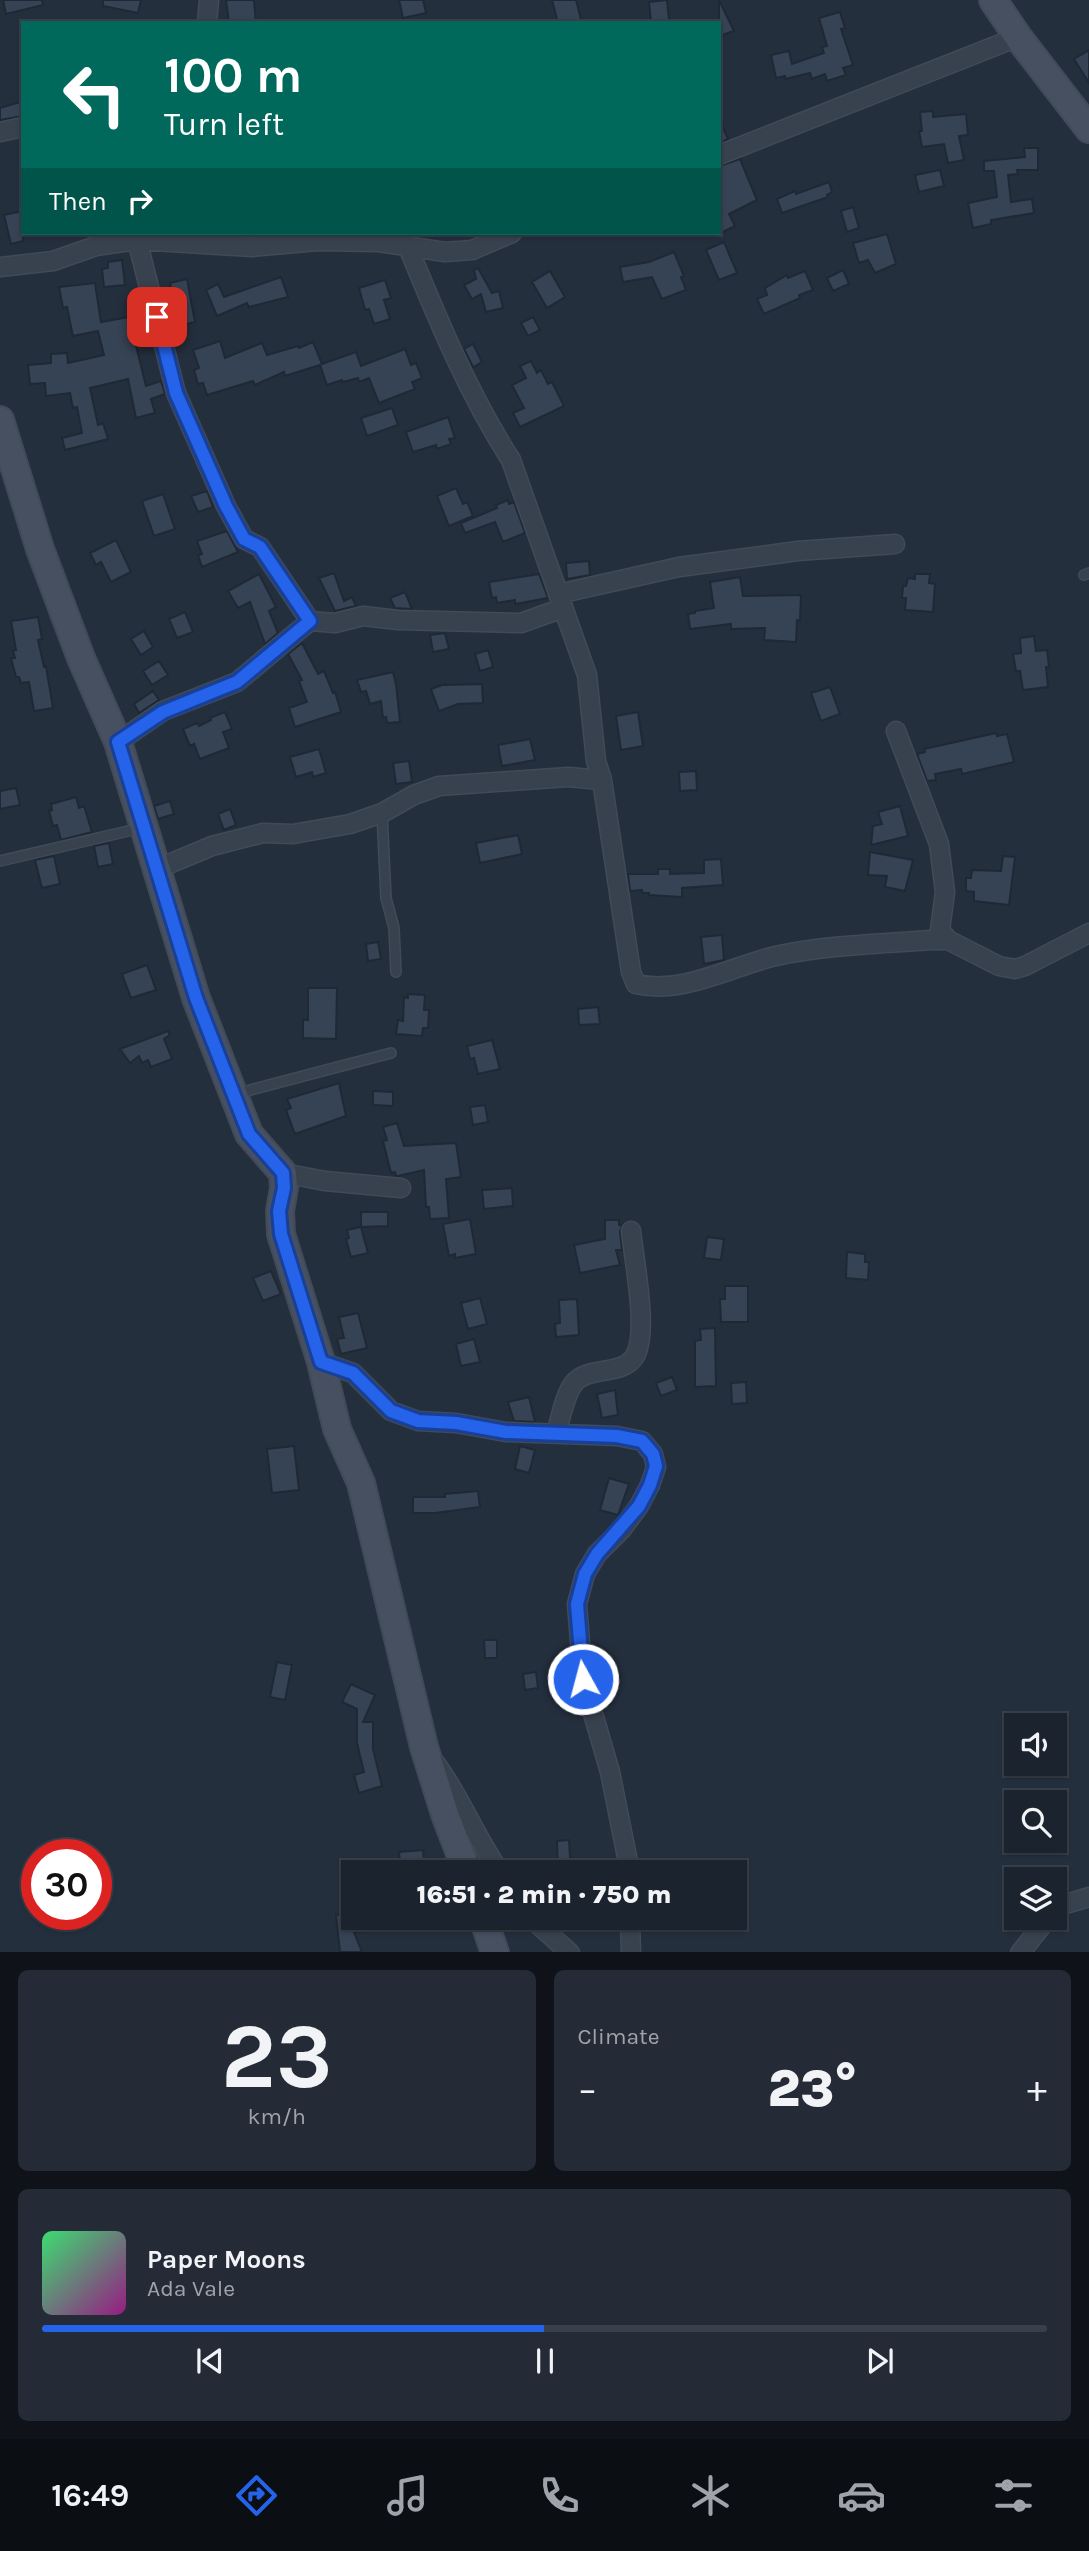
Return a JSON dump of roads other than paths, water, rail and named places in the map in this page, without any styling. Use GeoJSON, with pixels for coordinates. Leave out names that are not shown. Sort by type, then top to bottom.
{"type":"FeatureCollection","features":[{"type":"Feature","properties":{"kind":"street"},"geometry":{"type":"LineString","coordinates":[[207,21],[209,0]]}},
{"type":"Feature","properties":{"kind":"street"},"geometry":{"type":"LineString","coordinates":[[993,0],[1089,129]]}},
{"type":"Feature","properties":{"kind":"street"},"geometry":{"type":"LineString","coordinates":[[721,154],[1018,37]]}},
{"type":"Feature","properties":{"kind":"street"},"geometry":{"type":"LineString","coordinates":[[0,132],[21,127]]}},
{"type":"Feature","properties":{"kind":"street"},"geometry":{"type":"LineString","coordinates":[[0,267],[53,261],[91,239],[251,247],[317,242],[379,242],[445,252],[472,250],[507,235]]}},
{"type":"Feature","properties":{"kind":"street"},"geometry":{"type":"LineString","coordinates":[[137,240],[176,393],[226,506],[244,539],[260,547],[310,621]]}},
{"type":"Feature","properties":{"kind":"street"},"geometry":{"type":"LineString","coordinates":[[408,247],[448,346],[511,460],[587,675],[596,761],[602,780],[631,972],[636,984],[660,987],[678,984],[802,951],[948,940]]}},
{"type":"Feature","properties":{"kind":"street"},"geometry":{"type":"LineString","coordinates":[[0,420],[40,549],[81,658],[118,742],[142,828],[196,998],[249,1134],[283,1173],[284,1188],[279,1211],[281,1234],[321,1362],[337,1429],[361,1483],[424,1747],[462,1860]]}},
{"type":"Feature","properties":{"kind":"street"},"geometry":{"type":"LineString","coordinates":[[118,742],[163,712],[237,682],[310,621],[335,623],[363,616],[398,620],[521,623],[560,601],[680,567],[798,551],[895,544]]}},
{"type":"Feature","properties":{"kind":"street"},"geometry":{"type":"LineString","coordinates":[[896,731],[939,844],[945,892],[940,930],[948,940],[999,966],[1015,969],[1089,933]]}},
{"type":"Feature","properties":{"kind":"street"},"geometry":{"type":"LineString","coordinates":[[157,869],[212,846],[263,833],[293,834],[350,824],[382,813],[414,795],[439,786],[568,777],[602,780]]}},
{"type":"Feature","properties":{"kind":"street"},"geometry":{"type":"LineString","coordinates":[[283,1173],[325,1181],[401,1188]]}},
{"type":"Feature","properties":{"kind":"street"},"geometry":{"type":"LineString","coordinates":[[556,1433],[569,1393],[576,1381],[589,1374],[630,1362],[637,1353],[641,1318],[631,1231]]}},
{"type":"Feature","properties":{"kind":"street"},"geometry":{"type":"LineString","coordinates":[[321,1362],[353,1373],[391,1411],[418,1421],[456,1423],[506,1432],[617,1436],[642,1441],[653,1454],[656,1466],[650,1485],[639,1506],[597,1554],[585,1574],[577,1604],[583,1679],[610,1772],[628,1860]]}},
{"type":"Feature","properties":{"kind":"street"},"geometry":{"type":"LineString","coordinates":[[424,1747],[453,1788],[491,1860]]}},
{"type":"Feature","properties":{"kind":"street"},"geometry":{"type":"LineString","coordinates":[[1067,1904],[1089,1897]]}},
{"type":"Feature","properties":{"kind":"street"},"geometry":{"type":"LineString","coordinates":[[488,1930],[495,1952]]}},
{"type":"Feature","properties":{"kind":"street"},"geometry":{"type":"LineString","coordinates":[[545,1930],[570,1952]]}},
{"type":"Feature","properties":{"kind":"street"},"geometry":{"type":"LineString","coordinates":[[630,1930],[631,1952]]}},
{"type":"Feature","properties":{"kind":"street"},"geometry":{"type":"LineString","coordinates":[[1020,1952],[1038,1930]]}},
{"type":"Feature","properties":{"kind":"lane"},"geometry":{"type":"LineString","coordinates":[[382,813],[386,898],[394,928],[396,972]]}},
{"type":"Feature","properties":{"kind":"lane"},"geometry":{"type":"LineString","coordinates":[[0,861],[142,828]]}},
{"type":"Feature","properties":{"kind":"lane"},"geometry":{"type":"LineString","coordinates":[[233,1094],[391,1053]]}}]}
